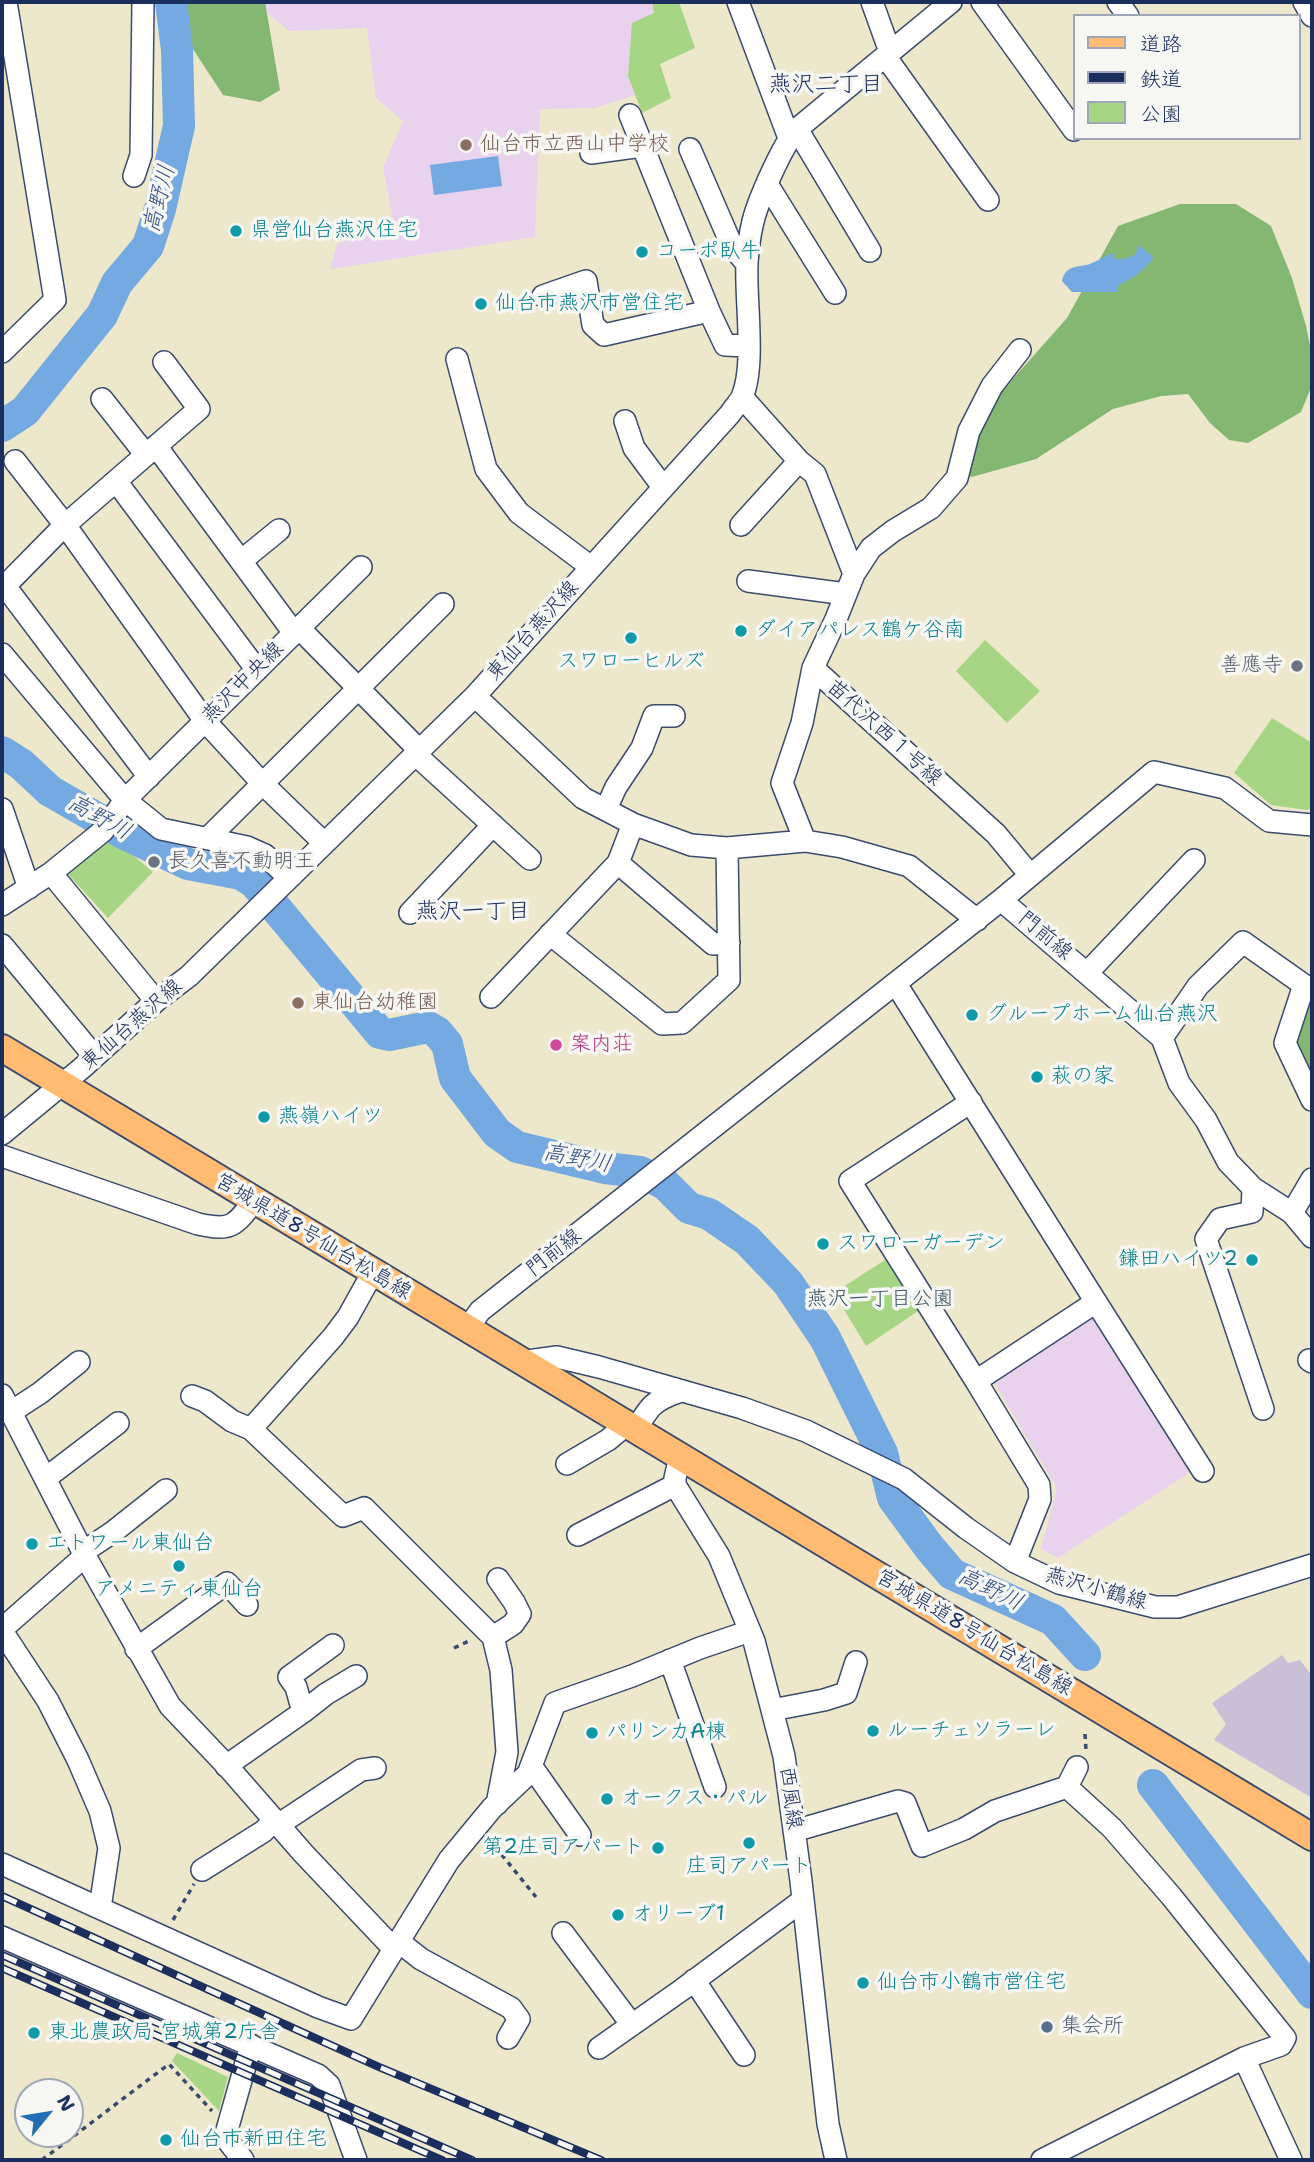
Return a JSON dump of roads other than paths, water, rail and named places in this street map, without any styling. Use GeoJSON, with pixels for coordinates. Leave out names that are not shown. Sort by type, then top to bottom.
{"type":"FeatureCollection","features":[{"type":"Feature","properties":{"kind":"main road","name":"宮城県道8号仙台松島線"},"geometry":{"type":"LineString","coordinates":[[2,1048],[1312,1837]]}},
{"type":"Feature","properties":{"kind":"street"},"geometry":{"type":"LineString","coordinates":[[2,352],[55,300],[6,2]]}},
{"type":"Feature","properties":{"kind":"street"},"geometry":{"type":"LineString","coordinates":[[134,176],[141,155],[143,2]]}},
{"type":"Feature","properties":{"kind":"street"},"geometry":{"type":"LineString","coordinates":[[738,2],[793,133],[870,251]]}},
{"type":"Feature","properties":{"kind":"street"},"geometry":{"type":"LineString","coordinates":[[872,2],[888,54],[988,200]]}},
{"type":"Feature","properties":{"kind":"street"},"geometry":{"type":"LineString","coordinates":[[793,133],[951,2]]}},
{"type":"Feature","properties":{"kind":"street"},"geometry":{"type":"LineString","coordinates":[[982,2],[1072,127]]}},
{"type":"Feature","properties":{"kind":"street"},"geometry":{"type":"LineString","coordinates":[[1304,2],[1312,16]]}},
{"type":"Feature","properties":{"kind":"street"},"geometry":{"type":"LineString","coordinates":[[629,115],[725,345],[748,346]]}},
{"type":"Feature","properties":{"kind":"street","name":"東仙台燕沢線"},"geometry":{"type":"LineString","coordinates":[[2,1135],[156,1000],[189,976],[475,696],[730,414],[742,397],[747,377],[747,264],[752,223],[767,184],[793,133]]}},
{"type":"Feature","properties":{"kind":"street"},"geometry":{"type":"LineString","coordinates":[[591,153],[642,146]]}},
{"type":"Feature","properties":{"kind":"street"},"geometry":{"type":"LineString","coordinates":[[690,149],[733,246],[747,264]]}},
{"type":"Feature","properties":{"kind":"street"},"geometry":{"type":"LineString","coordinates":[[767,184],[835,293]]}},
{"type":"Feature","properties":{"kind":"street"},"geometry":{"type":"LineString","coordinates":[[543,296],[586,281],[593,325],[604,335],[709,311]]}},
{"type":"Feature","properties":{"kind":"street","name":"苗代沢西１号線"},"geometry":{"type":"LineString","coordinates":[[1020,350],[992,386],[969,431],[957,478],[931,509],[893,531],[871,548],[854,574],[813,668],[996,834],[1030,875]]}},
{"type":"Feature","properties":{"kind":"street"},"geometry":{"type":"LineString","coordinates":[[457,359],[486,469],[519,513],[591,567]]}},
{"type":"Feature","properties":{"kind":"street"},"geometry":{"type":"LineString","coordinates":[[149,777],[4,588],[65,525],[199,409],[164,362]]}},
{"type":"Feature","properties":{"kind":"street"},"geometry":{"type":"LineString","coordinates":[[742,397],[799,461],[815,474],[854,574]]}},
{"type":"Feature","properties":{"kind":"street"},"geometry":{"type":"LineString","coordinates":[[102,399],[151,450],[296,631],[358,688],[417,752],[530,859]]}},
{"type":"Feature","properties":{"kind":"street"},"geometry":{"type":"LineString","coordinates":[[625,421],[634,448],[663,487]]}},
{"type":"Feature","properties":{"kind":"street"},"geometry":{"type":"LineString","coordinates":[[15,461],[65,525],[205,721],[262,783],[324,843]]}},
{"type":"Feature","properties":{"kind":"street"},"geometry":{"type":"LineString","coordinates":[[741,525],[799,461]]}},
{"type":"Feature","properties":{"kind":"street"},"geometry":{"type":"LineString","coordinates":[[116,481],[257,670]]}},
{"type":"Feature","properties":{"kind":"street"},"geometry":{"type":"LineString","coordinates":[[241,561],[279,530]]}},
{"type":"Feature","properties":{"kind":"street","name":"燕沢中央線"},"geometry":{"type":"LineString","coordinates":[[51,873],[103,831],[120,806],[361,567]]}},
{"type":"Feature","properties":{"kind":"street"},"geometry":{"type":"LineString","coordinates":[[748,581],[846,594]]}},
{"type":"Feature","properties":{"kind":"street"},"geometry":{"type":"LineString","coordinates":[[208,838],[443,604]]}},
{"type":"Feature","properties":{"kind":"street"},"geometry":{"type":"LineString","coordinates":[[2,654],[120,806],[161,829],[247,847],[265,855],[282,884]]}},
{"type":"Feature","properties":{"kind":"street"},"geometry":{"type":"LineString","coordinates":[[805,841],[782,783],[802,723],[813,668]]}},
{"type":"Feature","properties":{"kind":"street"},"geometry":{"type":"LineString","coordinates":[[475,696],[583,798],[633,824],[691,845],[727,848],[805,841],[909,866],[977,920]]}},
{"type":"Feature","properties":{"kind":"street"},"geometry":{"type":"LineString","coordinates":[[606,809],[616,787],[642,748],[654,716],[674,716]]}},
{"type":"Feature","properties":{"kind":"street"},"geometry":{"type":"LineString","coordinates":[[1001,900],[1154,772],[1225,788],[1269,821],[1312,825]]}},
{"type":"Feature","properties":{"kind":"street"},"geometry":{"type":"LineString","coordinates":[[2,809],[29,888]]}},
{"type":"Feature","properties":{"kind":"street"},"geometry":{"type":"LineString","coordinates":[[491,997],[618,863],[633,824]]}},
{"type":"Feature","properties":{"kind":"street"},"geometry":{"type":"LineString","coordinates":[[410,914],[493,825]]}},
{"type":"Feature","properties":{"kind":"street"},"geometry":{"type":"LineString","coordinates":[[550,934],[662,1024],[682,1023],[729,980],[727,848]]}},
{"type":"Feature","properties":{"kind":"street"},"geometry":{"type":"LineString","coordinates":[[1088,972],[1194,860]]}},
{"type":"Feature","properties":{"kind":"street"},"geometry":{"type":"LineString","coordinates":[[618,863],[713,944],[729,943]]}},
{"type":"Feature","properties":{"kind":"street"},"geometry":{"type":"LineString","coordinates":[[2,905],[51,873],[156,1000]]}},
{"type":"Feature","properties":{"kind":"street","name":"門前線"},"geometry":{"type":"LineString","coordinates":[[467,1329],[480,1311],[1001,900],[1162,1038],[1179,1083],[1206,1120],[1228,1162],[1253,1188],[1292,1213],[1312,1237]]}},
{"type":"Feature","properties":{"kind":"street"},"geometry":{"type":"LineString","coordinates":[[1162,1038],[1198,986],[1243,942],[1308,986],[1285,1044],[1312,1100]]}},
{"type":"Feature","properties":{"kind":"street"},"geometry":{"type":"LineString","coordinates":[[2,944],[94,1056]]}},
{"type":"Feature","properties":{"kind":"street"},"geometry":{"type":"LineString","coordinates":[[896,984],[1203,1471]]}},
{"type":"Feature","properties":{"kind":"street"},"geometry":{"type":"LineString","coordinates":[[971,1102],[850,1181],[1039,1485],[1040,1499],[1014,1562]]}},
{"type":"Feature","properties":{"kind":"street"},"geometry":{"type":"LineString","coordinates":[[5,1163],[215,1227],[225,1228],[240,1219],[254,1201]]}},
{"type":"Feature","properties":{"kind":"street"},"geometry":{"type":"LineString","coordinates":[[1292,1213],[1312,1180]]}},
{"type":"Feature","properties":{"kind":"street"},"geometry":{"type":"LineString","coordinates":[[1253,1188],[1252,1212],[1220,1219],[1206,1238],[1262,1409]]}},
{"type":"Feature","properties":{"kind":"street"},"geometry":{"type":"LineString","coordinates":[[251,1429],[333,1337],[348,1317],[373,1272]]}},
{"type":"Feature","properties":{"kind":"street"},"geometry":{"type":"LineString","coordinates":[[976,1381],[1096,1301]]}},
{"type":"Feature","properties":{"kind":"street"},"geometry":{"type":"LineString","coordinates":[[520,1362],[556,1357],[681,1391]]}},
{"type":"Feature","properties":{"kind":"street"},"geometry":{"type":"LineString","coordinates":[[79,1362],[40,1394],[6,1404],[84,1554],[170,1706],[276,1822],[396,1945],[511,2008],[519,2019],[508,2038]]}},
{"type":"Feature","properties":{"kind":"street"},"geometry":{"type":"LineString","coordinates":[[566,1464],[630,1428],[652,1404],[663,1397],[681,1391]]}},
{"type":"Feature","properties":{"kind":"street","name":"燕沢小鶴線"},"geometry":{"type":"LineString","coordinates":[[681,1391],[742,1408],[806,1431],[878,1465],[904,1479],[1014,1562],[1059,1583],[1155,1606],[1178,1607],[1310,1571]]}},
{"type":"Feature","properties":{"kind":"street"},"geometry":{"type":"LineString","coordinates":[[192,1396],[205,1401],[232,1421],[251,1429],[343,1516],[364,1508],[493,1637],[501,1670],[507,1752],[497,1804]]}},
{"type":"Feature","properties":{"kind":"street"},"geometry":{"type":"LineString","coordinates":[[46,1478],[118,1423]]}},
{"type":"Feature","properties":{"kind":"street"},"geometry":{"type":"LineString","coordinates":[[578,1535],[675,1485],[680,1457]]}},
{"type":"Feature","properties":{"kind":"street","name":"西風線"},"geometry":{"type":"LineString","coordinates":[[675,1485],[719,1556],[750,1630],[784,1756],[828,2124],[836,2160]]}},
{"type":"Feature","properties":{"kind":"street"},"geometry":{"type":"LineString","coordinates":[[100,1908],[109,1848],[100,1811],[48,1701],[2,1630],[84,1554],[166,1490]]}},
{"type":"Feature","properties":{"kind":"street"},"geometry":{"type":"LineString","coordinates":[[493,1637],[513,1624],[520,1614],[498,1579]]}},
{"type":"Feature","properties":{"kind":"street"},"geometry":{"type":"LineString","coordinates":[[136,1649],[227,1583],[247,1605]]}},
{"type":"Feature","properties":{"kind":"street"},"geometry":{"type":"LineString","coordinates":[[2,1864],[318,2007],[351,2019],[449,1860],[497,1804],[528,1774],[555,1703],[750,1630]]}},
{"type":"Feature","properties":{"kind":"street"},"geometry":{"type":"LineString","coordinates":[[303,1712],[296,1687],[289,1677],[333,1645]]}},
{"type":"Feature","properties":{"kind":"street"},"geometry":{"type":"LineString","coordinates":[[670,1660],[715,1787]]}},
{"type":"Feature","properties":{"kind":"street"},"geometry":{"type":"LineString","coordinates":[[772,1710],[846,1693],[856,1662]]}},
{"type":"Feature","properties":{"kind":"street"},"geometry":{"type":"LineString","coordinates":[[226,1766],[326,1694],[356,1676]]}},
{"type":"Feature","properties":{"kind":"street"},"geometry":{"type":"LineString","coordinates":[[532,1767],[580,1835]]}},
{"type":"Feature","properties":{"kind":"street"},"geometry":{"type":"LineString","coordinates":[[794,1831],[898,1801],[905,1803],[922,1846],[964,1829],[995,1811],[1067,1787],[1077,1767]]}},
{"type":"Feature","properties":{"kind":"street"},"geometry":{"type":"LineString","coordinates":[[202,1870],[361,1770],[375,1768]]}},
{"type":"Feature","properties":{"kind":"street"},"geometry":{"type":"LineString","coordinates":[[1042,2160],[1073,2154],[1244,2058],[1281,2045],[1285,2038],[1171,1896],[1112,1828],[1067,1787]]}},
{"type":"Feature","properties":{"kind":"street"},"geometry":{"type":"LineString","coordinates":[[599,2048],[803,1899]]}},
{"type":"Feature","properties":{"kind":"street"},"geometry":{"type":"LineString","coordinates":[[563,1933],[632,2025]]}},
{"type":"Feature","properties":{"kind":"street"},"geometry":{"type":"LineString","coordinates":[[2,1937],[318,2075],[329,2085],[356,2160]]}},
{"type":"Feature","properties":{"kind":"street"},"geometry":{"type":"LineString","coordinates":[[694,1980],[744,2055]]}},
{"type":"Feature","properties":{"kind":"street"},"geometry":{"type":"LineString","coordinates":[[243,2160],[225,2137],[251,2045]]}},
{"type":"Feature","properties":{"kind":"street"},"geometry":{"type":"LineString","coordinates":[[1244,2058],[1291,2160]]}},
{"type":"Feature","properties":{"kind":"water"},"geometry":{"type":"Polygon","coordinates":[[[498,156],[502,186],[434,195],[430,165],[498,156]]]}},
{"type":"Feature","properties":{"kind":"water"},"geometry":{"type":"Polygon","coordinates":[[[1139,245],[1154,258],[1137,275],[1117,286],[1117,292],[1072,292],[1062,281],[1069,269],[1090,264],[1112,253],[1115,259],[1124,259],[1135,255],[1139,245]]]}},
{"type":"Feature","properties":{"kind":"waterway","name":"高野川"},"geometry":{"type":"LineString","coordinates":[[2,426],[25,411],[102,315],[117,283],[148,246],[160,209],[179,126],[177,50],[171,2]]}},
{"type":"Feature","properties":{"kind":"waterway","name":"高野川"},"geometry":{"type":"LineString","coordinates":[[2,752],[21,764],[50,791],[121,832],[188,864],[241,874],[254,882],[380,1033],[389,1035],[428,1027],[437,1032],[447,1044],[455,1078],[497,1133],[517,1147],[605,1168],[640,1172],[665,1184],[689,1208],[709,1214],[747,1240],[788,1283],[825,1338],[882,1453],[893,1498],[929,1547],[952,1574],[1053,1620],[1085,1655]]}},
{"type":"Feature","properties":{"kind":"waterway","name":"高野川"},"geometry":{"type":"LineString","coordinates":[[1153,1785],[1312,1993]]}},
{"type":"Feature","properties":{"kind":"railway"},"geometry":{"type":"LineString","coordinates":[[2,1896],[379,2067],[601,2160]]}},
{"type":"Feature","properties":{"kind":"railway"},"geometry":{"type":"LineString","coordinates":[[2,1955],[472,2160]]}},
{"type":"Feature","properties":{"kind":"railway"},"geometry":{"type":"LineString","coordinates":[[2,1968],[442,2160]]}},
{"type":"Feature","properties":{"kind":"place","name":"仙台市立西山中学校"},"geometry":{"type":"Point","coordinates":[466,145]}},
{"type":"Feature","properties":{"kind":"place","name":"県営仙台燕沢住宅"},"geometry":{"type":"Point","coordinates":[236,231]}},
{"type":"Feature","properties":{"kind":"place","name":"コーポ臥牛"},"geometry":{"type":"Point","coordinates":[642,252]}},
{"type":"Feature","properties":{"kind":"place","name":"仙台市燕沢市営住宅"},"geometry":{"type":"Point","coordinates":[481,304]}},
{"type":"Feature","properties":{"kind":"place","name":"ダイアパレス鶴ケ谷南"},"geometry":{"type":"Point","coordinates":[741,631]}},
{"type":"Feature","properties":{"kind":"place","name":"スワローヒルズ"},"geometry":{"type":"Point","coordinates":[631,638]}},
{"type":"Feature","properties":{"kind":"place","name":"善應寺"},"geometry":{"type":"Point","coordinates":[1297,666]}},
{"type":"Feature","properties":{"kind":"place","name":"長久喜不動明王"},"geometry":{"type":"Point","coordinates":[154,862]}},
{"type":"Feature","properties":{"kind":"place","name":"東仙台幼稚園"},"geometry":{"type":"Point","coordinates":[298,1003]}},
{"type":"Feature","properties":{"kind":"place","name":"グループホーム仙台燕沢"},"geometry":{"type":"Point","coordinates":[972,1015]}},
{"type":"Feature","properties":{"kind":"place","name":"案内荘"},"geometry":{"type":"Point","coordinates":[556,1045]}},
{"type":"Feature","properties":{"kind":"place","name":"萩の家"},"geometry":{"type":"Point","coordinates":[1037,1077]}},
{"type":"Feature","properties":{"kind":"place","name":"燕嶺ハイツ"},"geometry":{"type":"Point","coordinates":[264,1117]}},
{"type":"Feature","properties":{"kind":"place","name":"スワローガーデン"},"geometry":{"type":"Point","coordinates":[823,1244]}},
{"type":"Feature","properties":{"kind":"place","name":"鎌田ハイツ2"},"geometry":{"type":"Point","coordinates":[1252,1260]}},
{"type":"Feature","properties":{"kind":"place","name":"エトワール東仙台"},"geometry":{"type":"Point","coordinates":[32,1544]}},
{"type":"Feature","properties":{"kind":"place","name":"アメニティ東仙台"},"geometry":{"type":"Point","coordinates":[179,1566]}},
{"type":"Feature","properties":{"kind":"place","name":"ルーチェソラーレ"},"geometry":{"type":"Point","coordinates":[873,1731]}},
{"type":"Feature","properties":{"kind":"place","name":"パリンカA棟"},"geometry":{"type":"Point","coordinates":[592,1733]}},
{"type":"Feature","properties":{"kind":"place","name":"オークス・パル"},"geometry":{"type":"Point","coordinates":[607,1799]}},
{"type":"Feature","properties":{"kind":"place","name":"庄司アパート"},"geometry":{"type":"Point","coordinates":[749,1843]}},
{"type":"Feature","properties":{"kind":"place","name":"第2庄司アパート"},"geometry":{"type":"Point","coordinates":[658,1848]}},
{"type":"Feature","properties":{"kind":"place","name":"オリーブ1"},"geometry":{"type":"Point","coordinates":[618,1915]}},
{"type":"Feature","properties":{"kind":"place","name":"仙台市小鶴市営住宅"},"geometry":{"type":"Point","coordinates":[863,1983]}},
{"type":"Feature","properties":{"kind":"place","name":"集会所"},"geometry":{"type":"Point","coordinates":[1047,2027]}},
{"type":"Feature","properties":{"kind":"place","name":"東北農政局 宮城第2庁舎"},"geometry":{"type":"Point","coordinates":[34,2033]}},
{"type":"Feature","properties":{"kind":"place","name":"仙台市新田住宅"},"geometry":{"type":"Point","coordinates":[166,2140]}},
{"type":"Feature","properties":{"kind":"district","name":"燕沢二丁目"},"geometry":{"type":"Point","coordinates":[826,85]}},
{"type":"Feature","properties":{"kind":"district","name":"燕沢一丁目"},"geometry":{"type":"Point","coordinates":[473,912]}},
{"type":"Feature","properties":{"kind":"park label","name":"燕沢一丁目公園"},"geometry":{"type":"Point","coordinates":[880,1300]}}]}
